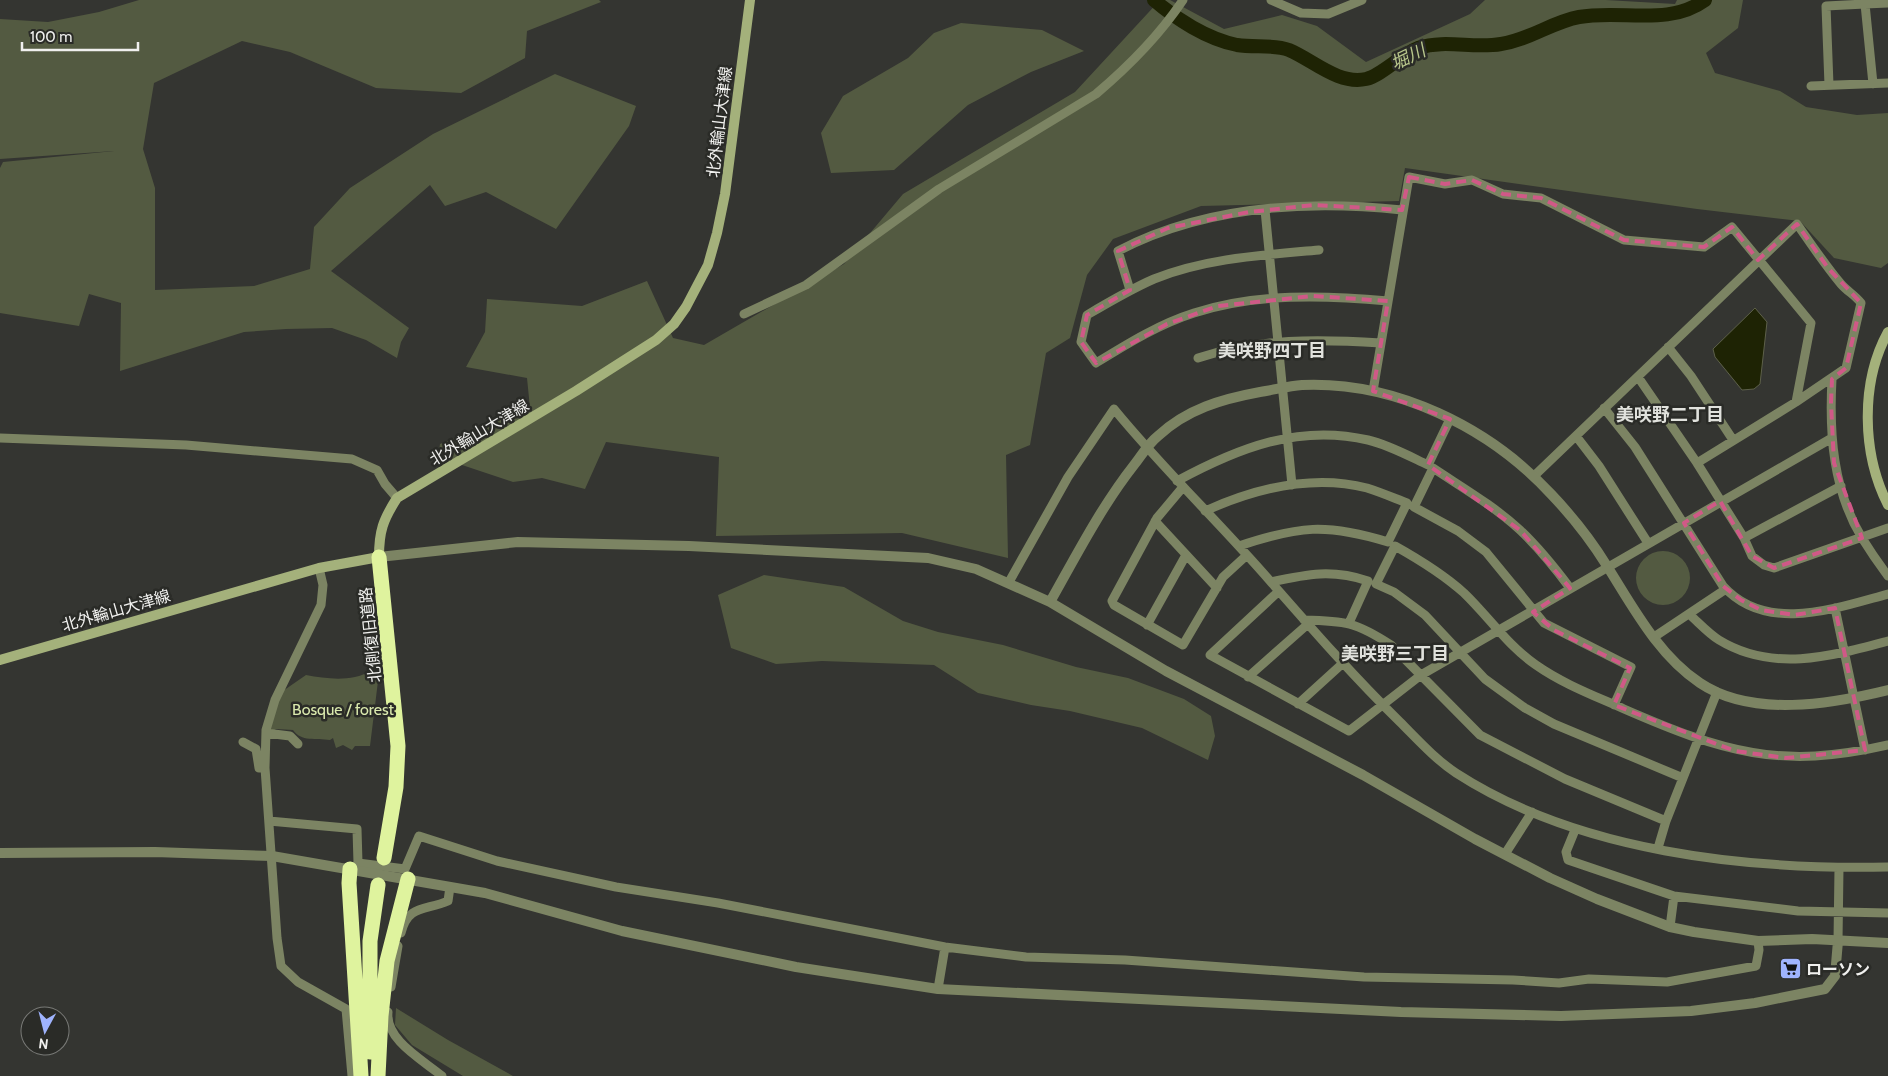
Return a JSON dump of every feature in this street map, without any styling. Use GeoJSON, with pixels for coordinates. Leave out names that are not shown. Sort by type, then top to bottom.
{"type":"FeatureCollection","features":[{"type":"Feature","properties":{"kind":"highway","name":"北側復旧道路"},"geometry":{"type":"LineString","coordinates":[[379,557],[398,746],[396,787],[384,858]]}},
{"type":"Feature","properties":{"kind":"highway"},"geometry":{"type":"LineString","coordinates":[[350,869],[349,893],[361,1076]]}},
{"type":"Feature","properties":{"kind":"highway"},"geometry":{"type":"LineString","coordinates":[[378,1076],[381,1016],[387,961],[408,879]]}},
{"type":"Feature","properties":{"kind":"highway"},"geometry":{"type":"LineString","coordinates":[[370,1076],[370,941],[378,885]]}},
{"type":"Feature","properties":{"kind":"main road","name":"北外輪山大津線"},"geometry":{"type":"LineString","coordinates":[[0,660],[319,568],[379,557],[379,535],[385,518],[397,498],[656,340],[674,324],[686,307],[708,264],[717,233],[725,194],[750,0]]}},
{"type":"Feature","properties":{"kind":"main road"},"geometry":{"type":"LineString","coordinates":[[1888,332],[1880,347],[1871,386],[1868,419],[1870,454],[1881,492],[1888,505]]}},
{"type":"Feature","properties":{"kind":"street"},"geometry":{"type":"LineString","coordinates":[[744,314],[806,286],[939,189],[1096,94],[1154,40],[1166,27],[1183,0]]}},
{"type":"Feature","properties":{"kind":"street"},"geometry":{"type":"LineString","coordinates":[[1271,0],[1302,13],[1328,14],[1362,0]]}},
{"type":"Feature","properties":{"kind":"street"},"geometry":{"type":"LineString","coordinates":[[1829,85],[1826,6],[1888,3]]}},
{"type":"Feature","properties":{"kind":"street"},"geometry":{"type":"LineString","coordinates":[[1866,4],[1873,84]]}},
{"type":"Feature","properties":{"kind":"street"},"geometry":{"type":"LineString","coordinates":[[1812,86],[1888,83]]}},
{"type":"Feature","properties":{"kind":"street"},"geometry":{"type":"LineString","coordinates":[[1374,391],[1409,176],[1445,184],[1472,180],[1503,194],[1541,198],[1624,240],[1704,247],[1732,227],[1810,323],[1796,402]]}},
{"type":"Feature","properties":{"kind":"street"},"geometry":{"type":"LineString","coordinates":[[1130,290],[1118,250],[1168,228],[1265,210],[1314,205],[1356,205],[1402,210]]}},
{"type":"Feature","properties":{"kind":"street"},"geometry":{"type":"LineString","coordinates":[[1265,210],[1292,485]]}},
{"type":"Feature","properties":{"kind":"street"},"geometry":{"type":"LineString","coordinates":[[1534,476],[1797,224],[1843,287],[1858,297],[1860,303],[1846,368],[1796,402],[1697,463]]}},
{"type":"Feature","properties":{"kind":"street"},"geometry":{"type":"LineString","coordinates":[[1319,250],[1269,254],[1192,268],[1156,279],[1130,290],[1087,315],[1081,342],[1096,363],[1137,338],[1193,313],[1218,306],[1313,296],[1388,301]]}},
{"type":"Feature","properties":{"kind":"street"},"geometry":{"type":"LineString","coordinates":[[1198,358],[1222,350],[1278,341],[1310,339],[1381,342]]}},
{"type":"Feature","properties":{"kind":"street"},"geometry":{"type":"LineString","coordinates":[[1668,347],[1692,376],[1733,440]]}},
{"type":"Feature","properties":{"kind":"street"},"geometry":{"type":"LineString","coordinates":[[1638,376],[1697,463],[1744,538],[1752,556],[1764,565],[1774,568],[1888,528]]}},
{"type":"Feature","properties":{"kind":"street"},"geometry":{"type":"LineString","coordinates":[[1832,379],[1834,463],[1862,538],[1888,576]]}},
{"type":"Feature","properties":{"kind":"street"},"geometry":{"type":"LineString","coordinates":[[1050,602],[1118,484],[1156,437],[1177,421],[1200,408],[1226,398],[1282,388],[1327,385],[1374,391],[1406,401],[1450,419],[1489,441],[1534,476],[1583,533],[1608,566],[1654,637],[1670,657],[1698,682],[1717,692],[1736,698],[1784,705],[1854,698],[1888,690]]}},
{"type":"Feature","properties":{"kind":"street"},"geometry":{"type":"LineString","coordinates":[[1604,408],[1635,447],[1726,589],[1761,610],[1795,615],[1835,608],[1888,594]]}},
{"type":"Feature","properties":{"kind":"street"},"geometry":{"type":"LineString","coordinates":[[1009,582],[1068,477],[1114,409],[1146,448],[1247,555],[1342,664],[1436,757],[1456,773],[1532,812],[1575,830],[1658,848],[1778,865],[1839,868],[1888,866]]}},
{"type":"Feature","properties":{"kind":"street"},"geometry":{"type":"LineString","coordinates":[[1349,623],[1372,583],[1431,466],[1450,419]]}},
{"type":"Feature","properties":{"kind":"street"},"geometry":{"type":"LineString","coordinates":[[1247,555],[1224,577],[1183,645],[1114,605],[1112,601],[1156,521],[1180,484],[1220,458],[1255,445],[1287,438],[1333,436],[1368,440],[1431,466],[1493,508],[1520,530],[1544,554],[1570,588]]}},
{"type":"Feature","properties":{"kind":"street"},"geometry":{"type":"LineString","coordinates":[[1576,436],[1599,466],[1648,543]]}},
{"type":"Feature","properties":{"kind":"street"},"geometry":{"type":"LineString","coordinates":[[0,438],[186,445],[352,459],[377,470],[384,484],[397,498]]}},
{"type":"Feature","properties":{"kind":"street"},"geometry":{"type":"LineString","coordinates":[[1279,591],[1211,652],[1213,658],[1349,731],[1421,675],[1832,438]]}},
{"type":"Feature","properties":{"kind":"street"},"geometry":{"type":"LineString","coordinates":[[1205,511],[1234,498],[1292,485],[1329,483],[1366,488],[1410,505],[1458,530],[1486,552],[1533,612],[1554,630],[1631,667],[1614,705]]}},
{"type":"Feature","properties":{"kind":"street"},"geometry":{"type":"LineString","coordinates":[[1744,538],[1841,486]]}},
{"type":"Feature","properties":{"kind":"street"},"geometry":{"type":"LineString","coordinates":[[1156,521],[1217,588]]}},
{"type":"Feature","properties":{"kind":"street"},"geometry":{"type":"LineString","coordinates":[[1238,546],[1280,532],[1307,529],[1333,529],[1362,534],[1392,544],[1427,563],[1448,580],[1465,595],[1497,631],[1536,665],[1561,680],[1614,705],[1699,740],[1735,751],[1786,758],[1816,757],[1888,745]]}},
{"type":"Feature","properties":{"kind":"street"},"geometry":{"type":"LineString","coordinates":[[379,557],[518,542],[689,546],[928,558],[976,569],[1009,582],[1050,602],[1166,671],[1364,775],[1505,854],[1589,895],[1670,927],[1758,941],[1888,943]]}},
{"type":"Feature","properties":{"kind":"street"},"geometry":{"type":"LineString","coordinates":[[1147,625],[1186,554]]}},
{"type":"Feature","properties":{"kind":"street"},"geometry":{"type":"LineString","coordinates":[[319,568],[323,585],[321,605],[267,720],[265,768],[277,938],[281,966],[298,982],[346,1009],[352,1076]]}},
{"type":"Feature","properties":{"kind":"street"},"geometry":{"type":"LineString","coordinates":[[1271,582],[1320,573],[1352,576],[1372,583],[1411,603],[1425,615],[1496,689],[1525,708],[1554,724],[1683,778]]}},
{"type":"Feature","properties":{"kind":"street"},"geometry":{"type":"LineString","coordinates":[[1654,637],[1690,615],[1726,589]]}},
{"type":"Feature","properties":{"kind":"street"},"geometry":{"type":"LineString","coordinates":[[1835,608],[1866,750]]}},
{"type":"Feature","properties":{"kind":"street"},"geometry":{"type":"LineString","coordinates":[[1690,615],[1718,639],[1743,652],[1766,658],[1796,660],[1845,652],[1888,641]]}},
{"type":"Feature","properties":{"kind":"street"},"geometry":{"type":"LineString","coordinates":[[1248,677],[1306,622],[1349,623],[1391,645],[1480,735],[1565,779],[1666,821]]}},
{"type":"Feature","properties":{"kind":"street"},"geometry":{"type":"LineString","coordinates":[[1298,704],[1342,664]]}},
{"type":"Feature","properties":{"kind":"street"},"geometry":{"type":"LineString","coordinates":[[1658,848],[1666,821],[1717,692]]}},
{"type":"Feature","properties":{"kind":"street"},"geometry":{"type":"LineString","coordinates":[[266,733],[290,736],[298,744]]}},
{"type":"Feature","properties":{"kind":"street"},"geometry":{"type":"LineString","coordinates":[[243,742],[256,749],[259,768],[265,768]]}},
{"type":"Feature","properties":{"kind":"street"},"geometry":{"type":"LineString","coordinates":[[1505,854],[1532,812]]}},
{"type":"Feature","properties":{"kind":"street"},"geometry":{"type":"LineString","coordinates":[[269,821],[357,829],[358,863],[405,869],[419,836],[497,861],[616,887],[718,903],[945,947],[1026,957],[1125,960],[1364,977],[1513,980],[1559,983],[1589,979],[1667,982],[1756,966],[1759,950],[1758,941]]}},
{"type":"Feature","properties":{"kind":"street"},"geometry":{"type":"LineString","coordinates":[[1575,830],[1566,852],[1568,860],[1674,896],[1837,913],[1888,913]]}},
{"type":"Feature","properties":{"kind":"street"},"geometry":{"type":"LineString","coordinates":[[0,853],[155,852],[272,856],[408,879],[521,902],[622,931],[796,967],[938,989],[1401,1012],[1561,1016],[1691,1011],[1755,1003],[1825,989],[1835,976],[1838,941],[1839,868]]}},
{"type":"Feature","properties":{"kind":"street"},"geometry":{"type":"LineString","coordinates":[[442,1076],[403,1044],[394,1034],[387,1021],[396,954],[403,924],[412,912],[424,906],[436,906],[448,901],[450,887]]}},
{"type":"Feature","properties":{"kind":"street"},"geometry":{"type":"LineString","coordinates":[[1670,927],[1674,896]]}},
{"type":"Feature","properties":{"kind":"street"},"geometry":{"type":"LineString","coordinates":[[938,989],[945,947]]}},
{"type":"Feature","properties":{"kind":"highlighted area"},"geometry":{"type":"Polygon","coordinates":[[[1409,177],[1445,184],[1472,180],[1503,194],[1541,198],[1624,240],[1704,247],[1732,227],[1758,260],[1797,224],[1828,268],[1861,303],[1846,368],[1832,379],[1831,403],[1834,463],[1862,538],[1774,568],[1752,556],[1720,501],[1684,523],[1723,586],[1741,600],[1761,610],[1795,615],[1835,608],[1865,750],[1786,758],[1735,751],[1614,705],[1630,668],[1554,630],[1533,612],[1570,588],[1520,530],[1428,465],[1450,419],[1373,391],[1388,301],[1313,296],[1218,306],[1167,324],[1096,363],[1081,342],[1087,315],[1130,290],[1118,251],[1168,228],[1249,212],[1314,205],[1402,210],[1409,177]]]}},
{"type":"Feature","properties":{"kind":"green space"},"geometry":{"type":"Polygon","coordinates":[[[139,0],[599,0],[601,2],[527,31],[525,58],[461,93],[376,88],[290,52],[242,41],[154,83],[143,149],[155,188],[155,290],[254,286],[310,269],[314,227],[350,188],[433,134],[555,74],[636,106],[629,126],[556,229],[486,192],[445,206],[430,185],[331,271],[409,328],[401,342],[397,358],[366,340],[332,328],[286,329],[244,332],[120,371],[121,303],[89,294],[79,326],[0,313],[0,168],[3,162],[114,151],[0,159],[0,19],[48,22],[99,12],[139,0]]]}},
{"type":"Feature","properties":{"kind":"green space"},"geometry":{"type":"Polygon","coordinates":[[[1160,0],[1170,0],[1224,29],[1282,15],[1317,26],[1366,62],[1470,14],[1485,0],[1606,0],[1675,4],[1677,0],[1743,0],[1738,28],[1706,53],[1715,73],[1780,91],[1806,107],[1857,115],[1888,113],[1888,263],[1881,268],[1834,258],[1800,221],[1697,209],[1405,168],[1399,201],[1201,206],[1113,239],[1087,275],[1070,338],[1046,353],[1030,445],[1006,455],[1008,558],[902,533],[716,536],[719,457],[606,442],[585,489],[542,478],[513,482],[438,457],[440,444],[530,408],[527,378],[466,367],[485,332],[487,299],[582,306],[647,281],[673,338],[704,345],[844,264],[903,194],[1075,92],[1160,0]]]}},
{"type":"Feature","properties":{"kind":"green space"},"geometry":{"type":"Polygon","coordinates":[[[961,23],[1042,30],[1084,51],[1031,72],[968,105],[894,170],[831,173],[821,133],[843,96],[908,58],[934,33],[961,23]]]}},
{"type":"Feature","properties":{"kind":"green space"},"geometry":{"type":"Polygon","coordinates":[[[1663,551],[1673,553],[1682,559],[1688,568],[1690,578],[1688,588],[1682,597],[1673,603],[1663,605],[1653,603],[1644,597],[1638,588],[1636,578],[1638,568],[1644,559],[1653,553],[1663,551]]]}},
{"type":"Feature","properties":{"kind":"green space"},"geometry":{"type":"Polygon","coordinates":[[[764,575],[844,587],[903,621],[938,632],[1003,645],[1076,667],[1128,678],[1184,699],[1211,716],[1215,736],[1208,760],[1142,728],[1070,711],[1031,705],[978,693],[934,665],[822,661],[776,664],[731,648],[718,595],[764,575]]]}},
{"type":"Feature","properties":{"kind":"green space","name":"Bosque / forest"},"geometry":{"type":"Polygon","coordinates":[[[371,671],[379,673],[370,746],[355,746],[352,750],[343,745],[336,748],[333,738],[330,740],[309,739],[296,734],[293,730],[276,729],[264,737],[280,693],[306,675],[347,678],[356,677],[371,671]]]}},
{"type":"Feature","properties":{"kind":"green space"},"geometry":{"type":"Polygon","coordinates":[[[396,1008],[448,1040],[513,1076],[463,1076],[412,1045],[395,1025],[396,1008]]]}},
{"type":"Feature","properties":{"kind":"shaded area"},"geometry":{"type":"Polygon","coordinates":[[[1755,308],[1767,322],[1760,384],[1754,389],[1742,390],[1715,357],[1713,349],[1755,308]]]}},
{"type":"Feature","properties":{"kind":"waterway","name":"堀川"},"geometry":{"type":"LineString","coordinates":[[1154,0],[1182,21],[1214,38],[1237,45],[1283,48],[1336,75],[1356,80],[1372,77],[1405,55],[1428,45],[1501,44],[1521,39],[1569,19],[1595,15],[1644,16],[1676,13],[1691,8],[1705,0]]}},
{"type":"Feature","properties":{"kind":"place","name":"ローソン"},"geometry":{"type":"Point","coordinates":[1790,969]}},
{"type":"Feature","properties":{"kind":"district","name":"美咲野四丁目"},"geometry":{"type":"Point","coordinates":[1272,351]}},
{"type":"Feature","properties":{"kind":"district","name":"美咲野二丁目"},"geometry":{"type":"Point","coordinates":[1670,415]}},
{"type":"Feature","properties":{"kind":"district","name":"美咲野三丁目"},"geometry":{"type":"Point","coordinates":[1395,654]}}]}
